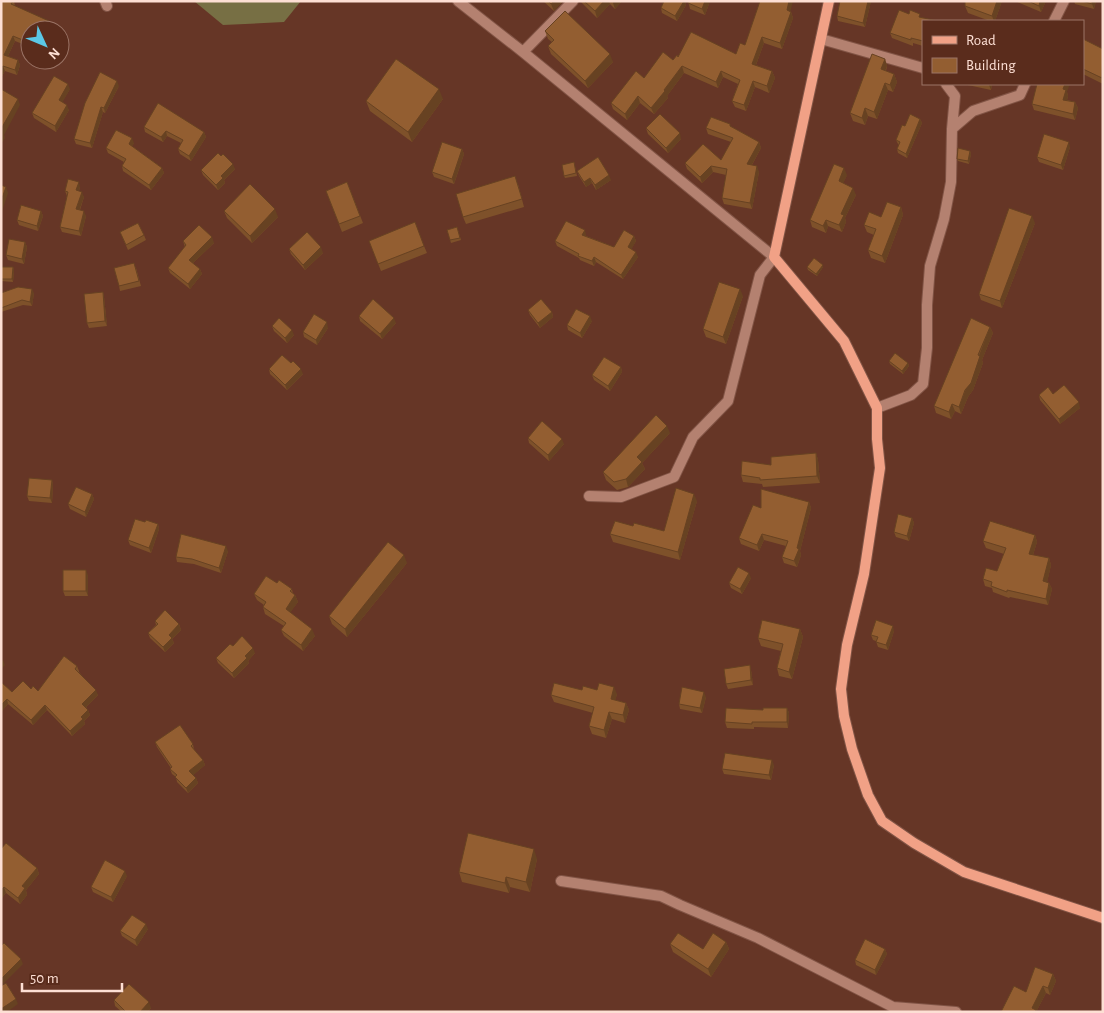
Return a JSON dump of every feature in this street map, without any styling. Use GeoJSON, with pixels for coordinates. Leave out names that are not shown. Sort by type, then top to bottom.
{"type":"FeatureCollection","features":[{"type":"Feature","properties":{"kind":"main road"},"geometry":{"type":"LineString","coordinates":[[830,1],[774,257],[844,341],[877,408],[877,439],[880,468],[864,574],[847,644],[841,689],[844,716],[852,749],[868,795],[882,821],[914,843],[964,872],[1103,918]]}},
{"type":"Feature","properties":{"kind":"street"},"geometry":{"type":"LineString","coordinates":[[458,1],[774,257],[760,275],[728,401],[693,437],[674,477],[621,497],[589,496]]}},
{"type":"Feature","properties":{"kind":"street"},"geometry":{"type":"LineString","coordinates":[[523,52],[573,1]]}},
{"type":"Feature","properties":{"kind":"street"},"geometry":{"type":"LineString","coordinates":[[1054,20],[1064,1]]}},
{"type":"Feature","properties":{"kind":"street"},"geometry":{"type":"LineString","coordinates":[[821,39],[922,68]]}},
{"type":"Feature","properties":{"kind":"street"},"geometry":{"type":"LineString","coordinates":[[877,408],[912,396],[923,384],[930,266],[944,218],[951,182],[955,96],[947,85]]}},
{"type":"Feature","properties":{"kind":"street"},"geometry":{"type":"LineString","coordinates":[[952,129],[973,111],[1020,95],[1025,85]]}},
{"type":"Feature","properties":{"kind":"street"},"geometry":{"type":"LineString","coordinates":[[561,881],[661,896],[758,938],[893,1007],[956,1012]]}},
{"type":"Feature","properties":{"kind":"shaded area"},"geometry":{"type":"Polygon","coordinates":[[[194,1],[301,1],[284,22],[223,25],[194,1]]]}},
{"type":"Feature","properties":{"kind":"building"},"geometry":{"type":"Polygon","coordinates":[[[1,1],[13,1],[11,4],[47,20],[20,20],[20,39],[13,36],[4,55],[18,60],[15,70],[3,66],[1,69],[1,1]]]}},
{"type":"Feature","properties":{"kind":"building"},"geometry":{"type":"Polygon","coordinates":[[[584,1],[604,1],[595,11],[584,1]]]}},
{"type":"Feature","properties":{"kind":"building"},"geometry":{"type":"Polygon","coordinates":[[[664,1],[684,1],[675,16],[661,8],[664,1]]]}},
{"type":"Feature","properties":{"kind":"building"},"geometry":{"type":"Polygon","coordinates":[[[688,1],[705,1],[702,9],[688,3],[688,1]]]}},
{"type":"Feature","properties":{"kind":"building"},"geometry":{"type":"Polygon","coordinates":[[[760,1],[789,1],[787,10],[791,12],[780,43],[762,37],[752,64],[772,71],[767,86],[753,81],[744,105],[732,101],[740,80],[721,71],[716,82],[682,66],[651,108],[638,96],[625,114],[611,103],[636,71],[644,78],[663,52],[673,60],[677,55],[678,57],[691,32],[736,54],[740,43],[745,45],[760,1]]]}},
{"type":"Feature","properties":{"kind":"building"},"geometry":{"type":"Polygon","coordinates":[[[840,1],[868,1],[863,23],[837,16],[840,1]]]}},
{"type":"Feature","properties":{"kind":"building"},"geometry":{"type":"Polygon","coordinates":[[[965,1],[997,1],[992,16],[965,6],[965,1]]]}},
{"type":"Feature","properties":{"kind":"building"},"geometry":{"type":"Polygon","coordinates":[[[1028,1],[1040,1],[1039,6],[1028,1]]]}},
{"type":"Feature","properties":{"kind":"building"},"geometry":{"type":"Polygon","coordinates":[[[899,10],[909,14],[910,10],[920,14],[919,17],[933,20],[922,20],[922,41],[911,38],[911,40],[890,33],[899,10]]]}},
{"type":"Feature","properties":{"kind":"building"},"geometry":{"type":"Polygon","coordinates":[[[565,11],[610,54],[585,81],[548,46],[554,40],[545,31],[565,11]]]}},
{"type":"Feature","properties":{"kind":"building"},"geometry":{"type":"Polygon","coordinates":[[[1084,40],[1103,49],[1102,78],[1084,69],[1084,40]]]}},
{"type":"Feature","properties":{"kind":"building"},"geometry":{"type":"Polygon","coordinates":[[[872,54],[885,59],[881,69],[894,74],[890,85],[885,83],[874,112],[865,108],[862,118],[850,113],[872,54]]]}},
{"type":"Feature","properties":{"kind":"building"},"geometry":{"type":"Polygon","coordinates":[[[396,59],[439,89],[408,132],[366,101],[396,59]]]}},
{"type":"Feature","properties":{"kind":"building"},"geometry":{"type":"Polygon","coordinates":[[[100,72],[117,81],[104,108],[101,107],[90,143],[74,139],[85,103],[100,72]]]}},
{"type":"Feature","properties":{"kind":"building"},"geometry":{"type":"Polygon","coordinates":[[[54,76],[68,84],[59,100],[67,105],[55,126],[32,113],[54,76]]]}},
{"type":"Feature","properties":{"kind":"building"},"geometry":{"type":"Polygon","coordinates":[[[1037,85],[1065,85],[1063,89],[1066,90],[1063,100],[1075,102],[1073,114],[1032,104],[1037,85]]]}},
{"type":"Feature","properties":{"kind":"building"},"geometry":{"type":"Polygon","coordinates":[[[1,89],[18,99],[1,129],[1,89]]]}},
{"type":"Feature","properties":{"kind":"building"},"geometry":{"type":"Polygon","coordinates":[[[158,103],[204,132],[189,156],[178,149],[183,140],[166,131],[161,137],[144,127],[158,103]]]}},
{"type":"Feature","properties":{"kind":"building"},"geometry":{"type":"Polygon","coordinates":[[[660,114],[680,133],[666,148],[646,128],[660,114]]]}},
{"type":"Feature","properties":{"kind":"building"},"geometry":{"type":"Polygon","coordinates":[[[910,114],[920,119],[906,154],[897,149],[900,142],[896,140],[902,125],[905,126],[910,114]]]}},
{"type":"Feature","properties":{"kind":"building"},"geometry":{"type":"Polygon","coordinates":[[[711,117],[730,124],[730,126],[759,142],[747,164],[757,166],[750,203],[722,198],[727,169],[711,166],[700,177],[685,163],[703,144],[721,160],[733,138],[706,128],[711,117]]]}},
{"type":"Feature","properties":{"kind":"building"},"geometry":{"type":"Polygon","coordinates":[[[116,130],[132,138],[129,144],[162,168],[149,185],[122,166],[126,159],[106,148],[116,130]]]}},
{"type":"Feature","properties":{"kind":"building"},"geometry":{"type":"Polygon","coordinates":[[[1044,134],[1069,142],[1061,165],[1037,157],[1044,134]]]}},
{"type":"Feature","properties":{"kind":"building"},"geometry":{"type":"Polygon","coordinates":[[[442,142],[462,149],[452,179],[432,172],[442,142]]]}},
{"type":"Feature","properties":{"kind":"building"},"geometry":{"type":"Polygon","coordinates":[[[958,148],[970,151],[968,161],[957,159],[958,148]]]}},
{"type":"Feature","properties":{"kind":"building"},"geometry":{"type":"Polygon","coordinates":[[[218,153],[221,156],[223,154],[233,164],[221,176],[223,178],[216,185],[201,170],[218,153]]]}},
{"type":"Feature","properties":{"kind":"building"},"geometry":{"type":"Polygon","coordinates":[[[598,157],[609,175],[595,185],[590,178],[584,182],[577,171],[598,157]]]}},
{"type":"Feature","properties":{"kind":"building"},"geometry":{"type":"Polygon","coordinates":[[[574,162],[576,173],[564,176],[562,165],[574,162]]]}},
{"type":"Feature","properties":{"kind":"building"},"geometry":{"type":"Polygon","coordinates":[[[834,164],[844,168],[839,181],[853,188],[841,214],[844,215],[839,225],[826,220],[823,226],[810,220],[834,164]]]}},
{"type":"Feature","properties":{"kind":"building"},"geometry":{"type":"Polygon","coordinates":[[[515,176],[522,199],[463,217],[456,194],[515,176]]]}},
{"type":"Feature","properties":{"kind":"building"},"geometry":{"type":"Polygon","coordinates":[[[68,179],[79,182],[76,190],[82,192],[76,209],[84,211],[79,231],[60,227],[68,192],[65,191],[68,179]]]}},
{"type":"Feature","properties":{"kind":"building"},"geometry":{"type":"Polygon","coordinates":[[[347,182],[360,216],[339,224],[326,191],[347,182]]]}},
{"type":"Feature","properties":{"kind":"building"},"geometry":{"type":"Polygon","coordinates":[[[250,184],[275,209],[250,236],[224,211],[250,184]]]}},
{"type":"Feature","properties":{"kind":"building"},"geometry":{"type":"Polygon","coordinates":[[[1,185],[6,187],[1,201],[1,185]]]}},
{"type":"Feature","properties":{"kind":"building"},"geometry":{"type":"Polygon","coordinates":[[[887,202],[901,207],[882,256],[868,250],[876,229],[864,225],[869,212],[881,217],[887,202]]]}},
{"type":"Feature","properties":{"kind":"building"},"geometry":{"type":"Polygon","coordinates":[[[21,205],[41,211],[37,226],[17,220],[21,205]]]}},
{"type":"Feature","properties":{"kind":"building"},"geometry":{"type":"Polygon","coordinates":[[[1009,208],[1032,216],[1000,301],[979,294],[1009,208]]]}},
{"type":"Feature","properties":{"kind":"building"},"geometry":{"type":"Polygon","coordinates":[[[566,221],[585,230],[582,235],[614,247],[624,230],[634,236],[628,247],[636,252],[621,275],[594,257],[592,261],[578,256],[579,254],[555,241],[566,221]]]}},
{"type":"Feature","properties":{"kind":"building"},"geometry":{"type":"Polygon","coordinates":[[[415,222],[424,246],[378,264],[369,241],[415,222]]]}},
{"type":"Feature","properties":{"kind":"building"},"geometry":{"type":"Polygon","coordinates":[[[138,223],[144,235],[126,245],[120,232],[138,223]]]}},
{"type":"Feature","properties":{"kind":"building"},"geometry":{"type":"Polygon","coordinates":[[[199,225],[212,237],[189,260],[200,269],[188,284],[168,268],[186,245],[183,241],[199,225]]]}},
{"type":"Feature","properties":{"kind":"building"},"geometry":{"type":"Polygon","coordinates":[[[457,227],[460,238],[450,240],[447,230],[457,227]]]}},
{"type":"Feature","properties":{"kind":"building"},"geometry":{"type":"Polygon","coordinates":[[[307,232],[321,247],[303,265],[289,249],[307,232]]]}},
{"type":"Feature","properties":{"kind":"building"},"geometry":{"type":"Polygon","coordinates":[[[9,239],[25,242],[22,259],[6,255],[9,239]]]}},
{"type":"Feature","properties":{"kind":"building"},"geometry":{"type":"Polygon","coordinates":[[[814,258],[823,265],[816,274],[807,267],[814,258]]]}},
{"type":"Feature","properties":{"kind":"building"},"geometry":{"type":"Polygon","coordinates":[[[134,263],[139,281],[119,286],[114,268],[134,263]]]}},
{"type":"Feature","properties":{"kind":"building"},"geometry":{"type":"Polygon","coordinates":[[[1,267],[13,267],[12,279],[1,279],[1,267]]]}},
{"type":"Feature","properties":{"kind":"building"},"geometry":{"type":"Polygon","coordinates":[[[719,282],[740,289],[723,337],[703,329],[719,282]]]}},
{"type":"Feature","properties":{"kind":"building"},"geometry":{"type":"Polygon","coordinates":[[[18,287],[32,289],[30,302],[22,300],[1,308],[1,293],[18,287]]]}},
{"type":"Feature","properties":{"kind":"building"},"geometry":{"type":"Polygon","coordinates":[[[103,292],[105,321],[87,323],[84,294],[103,292]]]}},
{"type":"Feature","properties":{"kind":"building"},"geometry":{"type":"Polygon","coordinates":[[[373,299],[394,318],[380,334],[359,316],[373,299]]]}},
{"type":"Feature","properties":{"kind":"building"},"geometry":{"type":"Polygon","coordinates":[[[541,299],[552,312],[538,323],[528,310],[541,299]]]}},
{"type":"Feature","properties":{"kind":"building"},"geometry":{"type":"Polygon","coordinates":[[[576,309],[590,316],[580,333],[567,325],[576,309]]]}},
{"type":"Feature","properties":{"kind":"building"},"geometry":{"type":"Polygon","coordinates":[[[314,314],[327,322],[316,340],[303,332],[314,314]]]}},
{"type":"Feature","properties":{"kind":"building"},"geometry":{"type":"Polygon","coordinates":[[[279,318],[292,330],[285,338],[272,326],[279,318]]]}},
{"type":"Feature","properties":{"kind":"building"},"geometry":{"type":"Polygon","coordinates":[[[971,318],[990,327],[978,355],[980,356],[971,383],[965,390],[959,407],[952,404],[949,412],[934,406],[971,318]]]}},
{"type":"Feature","properties":{"kind":"building"},"geometry":{"type":"Polygon","coordinates":[[[895,353],[908,363],[902,371],[889,361],[895,353]]]}},
{"type":"Feature","properties":{"kind":"building"},"geometry":{"type":"Polygon","coordinates":[[[282,355],[291,363],[293,361],[301,369],[285,385],[269,369],[282,355]]]}},
{"type":"Feature","properties":{"kind":"building"},"geometry":{"type":"Polygon","coordinates":[[[604,357],[621,367],[608,386],[592,375],[604,357]]]}},
{"type":"Feature","properties":{"kind":"building"},"geometry":{"type":"Polygon","coordinates":[[[1064,385],[1079,402],[1059,419],[1039,395],[1048,387],[1053,394],[1064,385]]]}},
{"type":"Feature","properties":{"kind":"building"},"geometry":{"type":"Polygon","coordinates":[[[656,415],[667,426],[637,457],[642,462],[626,479],[614,482],[603,472],[656,415]]]}},
{"type":"Feature","properties":{"kind":"building"},"geometry":{"type":"Polygon","coordinates":[[[542,421],[562,439],[548,455],[528,438],[542,421]]]}},
{"type":"Feature","properties":{"kind":"building"},"geometry":{"type":"Polygon","coordinates":[[[816,453],[817,476],[760,480],[760,478],[741,475],[742,461],[771,465],[771,457],[816,453]]]}},
{"type":"Feature","properties":{"kind":"building"},"geometry":{"type":"Polygon","coordinates":[[[29,478],[52,480],[50,498],[27,496],[29,478]]]}},
{"type":"Feature","properties":{"kind":"building"},"geometry":{"type":"Polygon","coordinates":[[[76,487],[92,494],[85,512],[68,504],[76,487]]]}},
{"type":"Feature","properties":{"kind":"building"},"geometry":{"type":"Polygon","coordinates":[[[676,488],[694,494],[678,552],[610,534],[615,521],[633,526],[634,523],[664,531],[676,488]]]}},
{"type":"Feature","properties":{"kind":"building"},"geometry":{"type":"Polygon","coordinates":[[[761,489],[809,502],[797,548],[799,549],[794,561],[782,557],[788,541],[762,534],[757,545],[739,538],[753,505],[761,508],[761,489]]]}},
{"type":"Feature","properties":{"kind":"building"},"geometry":{"type":"Polygon","coordinates":[[[898,514],[912,518],[907,536],[894,532],[898,514]]]}},
{"type":"Feature","properties":{"kind":"building"},"geometry":{"type":"Polygon","coordinates":[[[135,519],[158,524],[149,548],[128,540],[135,519]]]}},
{"type":"Feature","properties":{"kind":"building"},"geometry":{"type":"Polygon","coordinates":[[[990,521],[1035,535],[1029,554],[1049,558],[1043,581],[1049,583],[1046,599],[1007,590],[1007,592],[991,586],[992,582],[983,579],[986,568],[997,571],[1006,548],[983,541],[990,521]]]}},
{"type":"Feature","properties":{"kind":"building"},"geometry":{"type":"Polygon","coordinates":[[[181,534],[226,546],[219,568],[192,559],[176,557],[181,534]]]}},
{"type":"Feature","properties":{"kind":"building"},"geometry":{"type":"Polygon","coordinates":[[[388,542],[404,555],[345,629],[329,616],[388,542]]]}},
{"type":"Feature","properties":{"kind":"building"},"geometry":{"type":"Polygon","coordinates":[[[738,567],[749,573],[740,589],[729,583],[738,567]]]}},
{"type":"Feature","properties":{"kind":"building"},"geometry":{"type":"Polygon","coordinates":[[[63,570],[86,570],[86,591],[63,591],[63,570]]]}},
{"type":"Feature","properties":{"kind":"building"},"geometry":{"type":"Polygon","coordinates":[[[266,576],[277,583],[279,580],[292,589],[290,591],[295,595],[286,609],[312,629],[301,645],[281,630],[286,623],[263,607],[266,602],[254,594],[266,576]]]}},
{"type":"Feature","properties":{"kind":"building"},"geometry":{"type":"Polygon","coordinates":[[[165,610],[179,624],[169,635],[172,638],[163,647],[148,633],[158,624],[155,621],[165,610]]]}},
{"type":"Feature","properties":{"kind":"building"},"geometry":{"type":"Polygon","coordinates":[[[762,620],[800,629],[789,672],[777,668],[783,644],[758,638],[762,620]]]}},
{"type":"Feature","properties":{"kind":"building"},"geometry":{"type":"Polygon","coordinates":[[[876,620],[893,626],[886,645],[876,642],[878,637],[871,635],[876,620]]]}},
{"type":"Feature","properties":{"kind":"building"},"geometry":{"type":"Polygon","coordinates":[[[242,636],[253,648],[245,656],[247,658],[232,673],[216,658],[230,644],[233,646],[242,636]]]}},
{"type":"Feature","properties":{"kind":"building"},"geometry":{"type":"Polygon","coordinates":[[[64,656],[77,666],[75,669],[96,690],[82,704],[88,710],[81,717],[83,719],[70,731],[45,705],[31,720],[7,699],[1,705],[1,682],[12,692],[23,681],[31,689],[33,686],[38,691],[64,656]]]}},
{"type":"Feature","properties":{"kind":"building"},"geometry":{"type":"Polygon","coordinates":[[[750,665],[751,680],[726,684],[724,669],[750,665]]]}},
{"type":"Feature","properties":{"kind":"building"},"geometry":{"type":"Polygon","coordinates":[[[554,683],[582,690],[583,686],[597,690],[599,683],[614,687],[611,699],[626,703],[623,715],[609,712],[604,730],[589,726],[594,707],[551,695],[554,683]]]}},
{"type":"Feature","properties":{"kind":"building"},"geometry":{"type":"Polygon","coordinates":[[[682,687],[704,692],[700,708],[679,704],[682,687]]]}},
{"type":"Feature","properties":{"kind":"building"},"geometry":{"type":"Polygon","coordinates":[[[726,708],[763,710],[763,708],[787,708],[787,722],[752,722],[752,724],[725,722],[726,708]]]}},
{"type":"Feature","properties":{"kind":"building"},"geometry":{"type":"Polygon","coordinates":[[[180,725],[193,744],[191,746],[203,760],[189,771],[196,778],[186,788],[175,777],[177,775],[170,769],[172,767],[155,742],[180,725]]]}},
{"type":"Feature","properties":{"kind":"building"},"geometry":{"type":"Polygon","coordinates":[[[725,753],[772,760],[769,775],[722,769],[725,753]]]}},
{"type":"Feature","properties":{"kind":"building"},"geometry":{"type":"Polygon","coordinates":[[[468,833],[534,849],[526,882],[506,877],[505,883],[459,872],[468,833]]]}},
{"type":"Feature","properties":{"kind":"building"},"geometry":{"type":"Polygon","coordinates":[[[6,843],[37,868],[22,886],[25,888],[18,898],[4,887],[1,890],[1,849],[6,843]]]}},
{"type":"Feature","properties":{"kind":"building"},"geometry":{"type":"Polygon","coordinates":[[[105,860],[125,871],[111,897],[91,887],[105,860]]]}},
{"type":"Feature","properties":{"kind":"building"},"geometry":{"type":"Polygon","coordinates":[[[132,915],[146,924],[135,940],[120,931],[132,915]]]}},
{"type":"Feature","properties":{"kind":"building"},"geometry":{"type":"Polygon","coordinates":[[[678,933],[703,949],[713,933],[726,942],[708,969],[670,944],[678,933]]]}},
{"type":"Feature","properties":{"kind":"building"},"geometry":{"type":"Polygon","coordinates":[[[865,939],[885,949],[875,970],[855,960],[865,939]]]}},
{"type":"Feature","properties":{"kind":"building"},"geometry":{"type":"Polygon","coordinates":[[[4,943],[21,959],[1,979],[1,946],[4,943]]]}},
{"type":"Feature","properties":{"kind":"building"},"geometry":{"type":"Polygon","coordinates":[[[1035,967],[1053,974],[1048,988],[1043,986],[1032,1008],[1036,1010],[1035,1012],[1001,1012],[1014,986],[1026,992],[1035,967]]]}},
{"type":"Feature","properties":{"kind":"building"},"geometry":{"type":"Polygon","coordinates":[[[6,983],[16,999],[1,1009],[1,986],[6,983]]]}},
{"type":"Feature","properties":{"kind":"building"},"geometry":{"type":"Polygon","coordinates":[[[129,984],[149,1002],[140,1012],[126,1012],[114,1000],[129,984]]]}}]}
